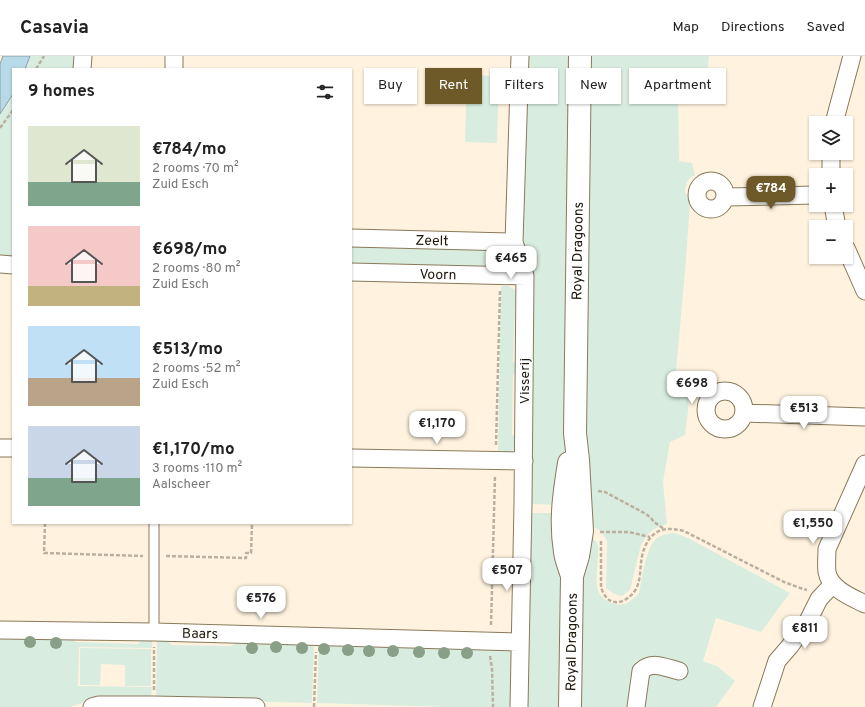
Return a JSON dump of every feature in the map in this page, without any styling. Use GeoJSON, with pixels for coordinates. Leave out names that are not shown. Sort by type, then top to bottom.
{"type":"FeatureCollection","features":[{"type":"Feature","properties":{"kind":"main road","name":"Royal Dragoons"},"geometry":{"type":"LineString","coordinates":[[570,707],[572,576],[587,531],[575,432],[579,61]]}},
{"type":"Feature","properties":{"kind":"main road","name":"Royal Dragoons"},"geometry":{"type":"LineString","coordinates":[[572,576],[565,554],[563,508],[569,459],[575,432]]}},
{"type":"Feature","properties":{"kind":"street"},"geometry":{"type":"LineString","coordinates":[[82,56],[82,68]]}},
{"type":"Feature","properties":{"kind":"street"},"geometry":{"type":"LineString","coordinates":[[174,56],[174,68]]}},
{"type":"Feature","properties":{"kind":"street","name":"Visserij"},"geometry":{"type":"LineString","coordinates":[[519,707],[524,461],[525,276],[514,242],[520,56]]}},
{"type":"Feature","properties":{"kind":"street"},"geometry":{"type":"LineString","coordinates":[[836,116],[852,56]]}},
{"type":"Feature","properties":{"kind":"street"},"geometry":{"type":"LineString","coordinates":[[726,197],[809,195]]}},
{"type":"Feature","properties":{"kind":"street","name":"Zeelt"},"geometry":{"type":"LineString","coordinates":[[352,238],[514,242]]}},
{"type":"Feature","properties":{"kind":"street"},"geometry":{"type":"LineString","coordinates":[[0,264],[12,265]]}},
{"type":"Feature","properties":{"kind":"street"},"geometry":{"type":"LineString","coordinates":[[853,264],[865,292]]}},
{"type":"Feature","properties":{"kind":"street","name":"Voorn"},"geometry":{"type":"LineString","coordinates":[[352,272],[525,276]]}},
{"type":"Feature","properties":{"kind":"street"},"geometry":{"type":"LineString","coordinates":[[744,413],[865,418]]}},
{"type":"Feature","properties":{"kind":"street"},"geometry":{"type":"LineString","coordinates":[[0,448],[12,448]]}},
{"type":"Feature","properties":{"kind":"street"},"geometry":{"type":"LineString","coordinates":[[352,458],[524,461]]}},
{"type":"Feature","properties":{"kind":"street"},"geometry":{"type":"LineString","coordinates":[[865,464],[827,549],[826,564],[827,574],[833,584],[846,594],[865,604]]}},
{"type":"Feature","properties":{"kind":"street"},"geometry":{"type":"LineString","coordinates":[[762,707],[777,661],[808,621],[819,600],[833,584]]}},
{"type":"Feature","properties":{"kind":"street","name":"Baars"},"geometry":{"type":"LineString","coordinates":[[0,630],[154,632],[520,642]]}},
{"type":"Feature","properties":{"kind":"street"},"geometry":{"type":"LineString","coordinates":[[636,707],[641,671],[651,665],[679,671]]}},
{"type":"Feature","properties":{"kind":"street"},"geometry":{"type":"LineString","coordinates":[[92,707],[153,705],[256,707]]}},
{"type":"Feature","properties":{"kind":"lane"},"geometry":{"type":"LineString","coordinates":[[154,524],[154,632]]}},
{"type":"Feature","properties":{"kind":"path"},"geometry":{"type":"LineString","coordinates":[[37,68],[44,56]]}},
{"type":"Feature","properties":{"kind":"path"},"geometry":{"type":"LineString","coordinates":[[0,128],[12,111]]}},
{"type":"Feature","properties":{"kind":"path"},"geometry":{"type":"LineString","coordinates":[[493,707],[490,641],[500,276]]}},
{"type":"Feature","properties":{"kind":"path"},"geometry":{"type":"LineString","coordinates":[[594,490],[605,492],[646,514],[664,529]]}},
{"type":"Feature","properties":{"kind":"path"},"geometry":{"type":"LineString","coordinates":[[587,531],[598,534],[600,539],[601,587],[606,597],[614,602],[621,601],[631,596],[640,577],[645,547],[655,533],[664,529],[684,531],[784,582],[803,589],[810,590],[833,584]]}},
{"type":"Feature","properties":{"kind":"path"},"geometry":{"type":"LineString","coordinates":[[587,531],[629,532],[650,538]]}},
{"type":"Feature","properties":{"kind":"path"},"geometry":{"type":"LineString","coordinates":[[153,705],[154,632]]}},
{"type":"Feature","properties":{"kind":"path"},"geometry":{"type":"LineString","coordinates":[[314,707],[316,636]]}},
{"type":"Feature","properties":{"kind":"green space"},"geometry":{"type":"Polygon","coordinates":[[[30,56],[77,56],[76,68],[25,68],[30,56]]]}},
{"type":"Feature","properties":{"kind":"green space"},"geometry":{"type":"Polygon","coordinates":[[[527,56],[568,56],[568,68],[566,68],[566,104],[569,104],[569,124],[566,458],[558,505],[532,504],[528,501],[534,287],[522,235],[526,104],[558,104],[558,68],[527,68],[527,56]]]}},
{"type":"Feature","properties":{"kind":"green space"},"geometry":{"type":"Polygon","coordinates":[[[592,56],[709,56],[708,68],[629,68],[629,104],[678,104],[679,161],[692,163],[695,175],[687,182],[685,191],[690,204],[676,371],[689,384],[685,435],[670,442],[663,482],[667,524],[656,528],[647,535],[641,545],[630,590],[622,596],[614,594],[606,588],[607,542],[601,532],[590,526],[583,461],[591,104],[621,104],[621,68],[592,68],[592,56]]]}},
{"type":"Feature","properties":{"kind":"green space"},"geometry":{"type":"Polygon","coordinates":[[[482,75],[490,76],[490,104],[498,104],[497,143],[465,142],[466,104],[482,104],[482,75]]]}},
{"type":"Feature","properties":{"kind":"green space"},"geometry":{"type":"Polygon","coordinates":[[[12,96],[12,260],[0,260],[0,114],[12,96]]]}},
{"type":"Feature","properties":{"kind":"green space"},"geometry":{"type":"Polygon","coordinates":[[[352,245],[507,250],[513,256],[513,268],[352,269],[352,245]]]}},
{"type":"Feature","properties":{"kind":"green space"},"geometry":{"type":"Polygon","coordinates":[[[501,286],[508,286],[516,290],[520,307],[515,307],[513,362],[518,362],[518,374],[513,374],[512,435],[516,436],[515,447],[512,452],[498,455],[501,286]]]}},
{"type":"Feature","properties":{"kind":"green space"},"geometry":{"type":"Polygon","coordinates":[[[531,513],[559,513],[562,561],[560,707],[523,707],[531,513]]]}},
{"type":"Feature","properties":{"kind":"green space"},"geometry":{"type":"Polygon","coordinates":[[[673,533],[690,539],[790,593],[761,632],[716,618],[703,661],[717,666],[735,681],[716,707],[580,707],[583,569],[589,537],[597,543],[598,546],[597,586],[599,592],[607,601],[622,605],[639,593],[645,565],[652,544],[659,537],[673,533]]]}},
{"type":"Feature","properties":{"kind":"green space"},"geometry":{"type":"Polygon","coordinates":[[[0,636],[70,638],[76,642],[138,644],[143,639],[152,639],[152,648],[79,647],[78,686],[152,687],[151,699],[89,701],[70,707],[0,707],[0,636]]]}},
{"type":"Feature","properties":{"kind":"green space"},"geometry":{"type":"Polygon","coordinates":[[[157,639],[167,640],[172,645],[231,646],[237,642],[314,644],[312,703],[156,699],[157,639]]]}},
{"type":"Feature","properties":{"kind":"green space"},"geometry":{"type":"Polygon","coordinates":[[[319,644],[512,650],[513,707],[446,707],[317,703],[319,644]]]}},
{"type":"Feature","properties":{"kind":"green space"},"geometry":{"type":"Polygon","coordinates":[[[80,648],[151,649],[151,686],[125,686],[125,665],[101,664],[100,685],[80,685],[80,648]]]}},
{"type":"Feature","properties":{"kind":"water"},"geometry":{"type":"Polygon","coordinates":[[[3,56],[30,56],[25,68],[12,68],[12,96],[0,114],[0,64],[3,56]]]}}]}
